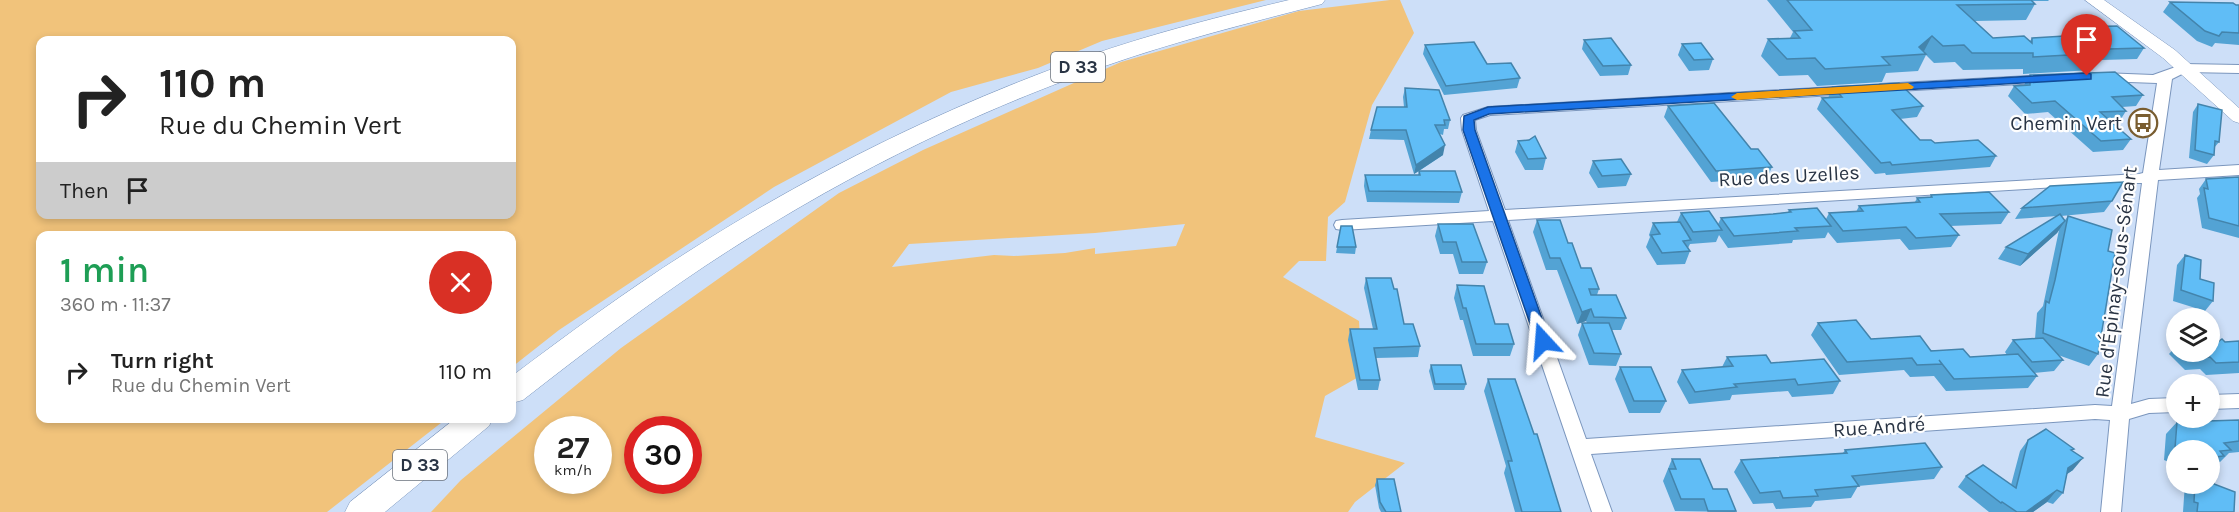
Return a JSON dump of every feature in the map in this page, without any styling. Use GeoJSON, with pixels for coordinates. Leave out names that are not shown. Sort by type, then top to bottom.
{"type":"FeatureCollection","features":[{"type":"Feature","properties":{"kind":"main road","name":"D 33"},"geometry":{"type":"LineString","coordinates":[[516,389],[576,340],[717,244],[821,182],[889,147],[973,108],[1093,61],[1205,26],[1315,0]]}},
{"type":"Feature","properties":{"kind":"main road","name":"D 33"},"geometry":{"type":"LineString","coordinates":[[362,512],[472,423]]}},
{"type":"Feature","properties":{"kind":"street"},"geometry":{"type":"LineString","coordinates":[[2093,0],[2169,54],[2239,117]]}},
{"type":"Feature","properties":{"kind":"street"},"geometry":{"type":"LineString","coordinates":[[2087,76],[2153,79],[2166,77],[2184,68],[2239,69]]}},
{"type":"Feature","properties":{"kind":"street","name":"Rue d'Épinay-sous-Sénart"},"geometry":{"type":"LineString","coordinates":[[2111,512],[2120,414],[2142,259],[2162,89],[2166,77]]}},
{"type":"Feature","properties":{"kind":"street"},"geometry":{"type":"LineString","coordinates":[[1602,512],[1469,130],[1468,118],[1488,111],[2064,78]]}},
{"type":"Feature","properties":{"kind":"street","name":"Rue des Uzelles"},"geometry":{"type":"LineString","coordinates":[[1342,225],[2239,170]]}},
{"type":"Feature","properties":{"kind":"street"},"geometry":{"type":"LineString","coordinates":[[2220,401],[2239,400]]}},
{"type":"Feature","properties":{"kind":"street","name":"Rue André"},"geometry":{"type":"LineString","coordinates":[[1580,447],[2095,412],[2120,414],[2149,406],[2166,405]]}},
{"type":"Feature","properties":{"kind":"shaded area"},"geometry":{"type":"Polygon","coordinates":[[[0,0],[1266,0],[1102,41],[1038,68],[951,92],[774,187],[559,330],[516,364],[516,231],[36,231],[36,423],[441,423],[327,512],[0,512],[0,0]]]}},
{"type":"Feature","properties":{"kind":"shaded area"},"geometry":{"type":"Polygon","coordinates":[[[1400,0],[1414,33],[1372,105],[1345,202],[1328,217],[1326,261],[1299,261],[1283,277],[1359,321],[1362,375],[1325,396],[1315,437],[1405,463],[1355,502],[1348,512],[431,512],[461,480],[534,420],[534,494],[612,494],[612,416],[539,416],[621,348],[839,193],[923,150],[1121,62],[1299,11],[1400,0]],[[1185,224],[1095,233],[909,244],[892,267],[994,255],[1065,253],[1095,248],[1095,254],[1176,246],[1185,224]]]}},
{"type":"Feature","properties":{"kind":"building"},"geometry":{"type":"Polygon","coordinates":[[[1787,0],[2031,0],[2035,4],[1957,5],[1993,38],[2024,36],[2032,43],[2032,38],[2081,35],[2103,53],[2033,57],[2033,53],[1972,53],[1964,45],[1943,46],[1932,36],[1919,47],[1926,54],[1882,57],[1890,65],[1825,69],[1815,58],[1787,59],[1768,39],[1800,38],[1794,31],[1812,30],[1787,0]]]}},
{"type":"Feature","properties":{"kind":"building"},"geometry":{"type":"Polygon","coordinates":[[[2170,2],[2239,5],[2239,33],[2222,32],[2219,36],[2205,31],[2170,2]]]}},
{"type":"Feature","properties":{"kind":"building"},"geometry":{"type":"Polygon","coordinates":[[[2117,26],[2144,48],[2108,49],[2078,27],[2117,26]]]}},
{"type":"Feature","properties":{"kind":"building"},"geometry":{"type":"Polygon","coordinates":[[[1611,38],[1631,65],[1603,66],[1584,40],[1611,38]]]}},
{"type":"Feature","properties":{"kind":"building"},"geometry":{"type":"Polygon","coordinates":[[[1474,42],[1487,64],[1511,63],[1520,78],[1446,86],[1425,45],[1474,42]]]}},
{"type":"Feature","properties":{"kind":"building"},"geometry":{"type":"Polygon","coordinates":[[[1701,43],[1713,59],[1694,60],[1682,44],[1701,43]]]}},
{"type":"Feature","properties":{"kind":"building"},"geometry":{"type":"Polygon","coordinates":[[[2115,72],[2143,95],[2112,97],[2126,111],[2100,112],[2131,139],[2101,141],[2055,101],[2032,103],[2014,86],[2030,85],[2030,75],[2115,72]]]}},
{"type":"Feature","properties":{"kind":"building"},"geometry":{"type":"Polygon","coordinates":[[[1899,83],[1923,106],[1892,110],[1920,140],[1931,140],[1935,143],[1978,140],[1996,156],[1892,165],[1890,162],[1881,163],[1822,98],[1842,97],[1833,87],[1899,83]]]}},
{"type":"Feature","properties":{"kind":"building"},"geometry":{"type":"Polygon","coordinates":[[[1405,88],[1439,90],[1450,120],[1444,120],[1445,125],[1435,125],[1445,145],[1416,165],[1406,130],[1371,130],[1377,107],[1407,107],[1405,88]]]}},
{"type":"Feature","properties":{"kind":"building"},"geometry":{"type":"Polygon","coordinates":[[[1714,103],[1751,149],[1758,149],[1772,167],[1716,171],[1668,106],[1714,103]]]}},
{"type":"Feature","properties":{"kind":"building"},"geometry":{"type":"Polygon","coordinates":[[[2198,104],[2222,110],[2219,142],[2215,141],[2214,155],[2195,150],[2198,104]]]}},
{"type":"Feature","properties":{"kind":"building"},"geometry":{"type":"Polygon","coordinates":[[[1535,136],[1546,158],[1528,159],[1518,141],[1529,140],[1535,136]]]}},
{"type":"Feature","properties":{"kind":"building"},"geometry":{"type":"Polygon","coordinates":[[[1621,159],[1631,174],[1602,176],[1593,161],[1621,159]]]}},
{"type":"Feature","properties":{"kind":"building"},"geometry":{"type":"Polygon","coordinates":[[[1419,171],[1455,171],[1462,192],[1369,191],[1365,175],[1420,175],[1419,171]]]}},
{"type":"Feature","properties":{"kind":"building"},"geometry":{"type":"Polygon","coordinates":[[[2239,177],[2239,226],[2209,218],[2204,188],[2208,189],[2206,179],[2239,177]]]}},
{"type":"Feature","properties":{"kind":"building"},"geometry":{"type":"Polygon","coordinates":[[[2123,182],[2112,201],[2022,208],[2050,186],[2123,182]]]}},
{"type":"Feature","properties":{"kind":"building"},"geometry":{"type":"Polygon","coordinates":[[[1989,192],[2009,212],[1940,214],[1959,235],[1916,238],[1906,227],[1843,231],[1829,213],[1863,211],[1859,206],[1920,202],[1917,198],[1932,197],[1931,195],[1989,192]]]}},
{"type":"Feature","properties":{"kind":"building"},"geometry":{"type":"Polygon","coordinates":[[[1817,208],[1831,226],[1734,236],[1721,218],[1773,214],[1791,212],[1789,210],[1817,208]]]}},
{"type":"Feature","properties":{"kind":"building"},"geometry":{"type":"Polygon","coordinates":[[[1709,211],[1722,230],[1693,232],[1681,213],[1709,211]]]}},
{"type":"Feature","properties":{"kind":"building"},"geometry":{"type":"Polygon","coordinates":[[[2060,214],[2065,221],[2028,254],[2006,247],[2060,214]]]}},
{"type":"Feature","properties":{"kind":"building"},"geometry":{"type":"Polygon","coordinates":[[[2068,216],[2112,230],[2108,251],[2115,253],[2098,354],[2043,333],[2046,301],[2049,303],[2068,216]]]}},
{"type":"Feature","properties":{"kind":"building"},"geometry":{"type":"Polygon","coordinates":[[[1537,220],[1560,220],[1568,243],[1572,243],[1581,268],[1591,268],[1599,289],[1589,289],[1591,295],[1616,295],[1626,318],[1594,317],[1591,309],[1582,312],[1560,258],[1550,258],[1537,220]]]}},
{"type":"Feature","properties":{"kind":"building"},"geometry":{"type":"Polygon","coordinates":[[[1680,222],[1691,240],[1683,241],[1690,251],[1662,253],[1651,235],[1660,234],[1653,223],[1680,222]]]}},
{"type":"Feature","properties":{"kind":"building"},"geometry":{"type":"Polygon","coordinates":[[[1438,224],[1473,224],[1487,262],[1462,262],[1456,242],[1443,242],[1438,224]]]}},
{"type":"Feature","properties":{"kind":"building"},"geometry":{"type":"Polygon","coordinates":[[[1341,226],[1352,226],[1356,247],[1337,247],[1341,226]]]}},
{"type":"Feature","properties":{"kind":"building"},"geometry":{"type":"Polygon","coordinates":[[[2185,255],[2201,260],[2200,279],[2214,283],[2213,301],[2181,290],[2185,255]]]}},
{"type":"Feature","properties":{"kind":"building"},"geometry":{"type":"Polygon","coordinates":[[[1366,278],[1391,278],[1394,289],[1397,289],[1404,324],[1413,324],[1420,346],[1374,348],[1380,380],[1360,380],[1350,329],[1377,329],[1366,278]]]}},
{"type":"Feature","properties":{"kind":"building"},"geometry":{"type":"Polygon","coordinates":[[[1457,285],[1484,286],[1495,324],[1508,324],[1514,344],[1476,344],[1457,285]]]}},
{"type":"Feature","properties":{"kind":"building"},"geometry":{"type":"Polygon","coordinates":[[[1856,320],[1871,339],[1920,336],[1931,351],[1963,349],[1970,357],[2018,354],[2037,376],[1954,379],[1939,360],[1942,364],[1917,365],[1912,358],[1847,362],[1818,323],[1856,320]]]}},
{"type":"Feature","properties":{"kind":"building"},"geometry":{"type":"Polygon","coordinates":[[[1582,323],[1609,323],[1621,354],[1594,353],[1582,323]]]}},
{"type":"Feature","properties":{"kind":"building"},"geometry":{"type":"Polygon","coordinates":[[[2043,338],[2063,360],[2032,362],[2013,340],[2043,338]]]}},
{"type":"Feature","properties":{"kind":"building"},"geometry":{"type":"Polygon","coordinates":[[[2220,340],[2239,341],[2239,362],[2216,363],[2215,362],[2220,362],[2220,340]]]}},
{"type":"Feature","properties":{"kind":"building"},"geometry":{"type":"Polygon","coordinates":[[[1766,355],[1771,363],[1824,359],[1840,381],[1798,385],[1795,379],[1734,384],[1737,387],[1695,392],[1682,370],[1733,366],[1727,357],[1766,355]]]}},
{"type":"Feature","properties":{"kind":"building"},"geometry":{"type":"Polygon","coordinates":[[[1431,365],[1461,365],[1466,384],[1435,384],[1431,365]]]}},
{"type":"Feature","properties":{"kind":"building"},"geometry":{"type":"Polygon","coordinates":[[[1620,367],[1651,367],[1666,401],[1634,401],[1620,367]]]}},
{"type":"Feature","properties":{"kind":"building"},"geometry":{"type":"Polygon","coordinates":[[[1488,379],[1515,379],[1534,434],[1537,434],[1561,512],[1522,512],[1508,461],[1512,461],[1488,379]]]}},
{"type":"Feature","properties":{"kind":"building"},"geometry":{"type":"Polygon","coordinates":[[[2239,420],[2239,441],[2224,443],[2231,450],[2220,451],[2220,440],[2176,440],[2177,428],[2220,428],[2220,421],[2239,420]]]}},
{"type":"Feature","properties":{"kind":"building"},"geometry":{"type":"Polygon","coordinates":[[[2046,429],[2083,458],[2068,468],[2063,493],[2057,490],[2026,512],[2017,512],[2001,503],[1966,476],[1983,465],[2016,488],[2028,440],[2046,429]]]}},
{"type":"Feature","properties":{"kind":"building"},"geometry":{"type":"Polygon","coordinates":[[[1925,443],[1942,467],[1852,476],[1859,486],[1815,490],[1818,496],[1783,498],[1780,491],[1760,493],[1741,460],[1847,453],[1845,450],[1925,443]]]}},
{"type":"Feature","properties":{"kind":"building"},"geometry":{"type":"Polygon","coordinates":[[[1672,459],[1700,459],[1713,489],[1727,489],[1736,511],[1708,511],[1704,499],[1681,499],[1669,469],[1676,469],[1672,459]]]}},
{"type":"Feature","properties":{"kind":"building"},"geometry":{"type":"Polygon","coordinates":[[[1377,479],[1394,479],[1401,512],[1386,512],[1380,502],[1377,479]]]}},
{"type":"Feature","properties":{"kind":"building"},"geometry":{"type":"Polygon","coordinates":[[[2220,486],[2235,492],[2234,512],[2197,512],[2198,503],[2194,502],[2194,494],[2220,494],[2220,486]]]}},
{"type":"Feature","properties":{"kind":"slow traffic"},"geometry":{"type":"LineString","coordinates":[[1737,97],[1908,87]]}},
{"type":"Feature","properties":{"kind":"place","name":"Chemin Vert"},"geometry":{"type":"Point","coordinates":[2143,123]}},
{"type":"Feature","properties":{"kind":"route"},"geometry":{"type":"LineString","coordinates":[[1543,341],[1469,130],[1468,118],[1488,111],[2087,76]]}}]}
